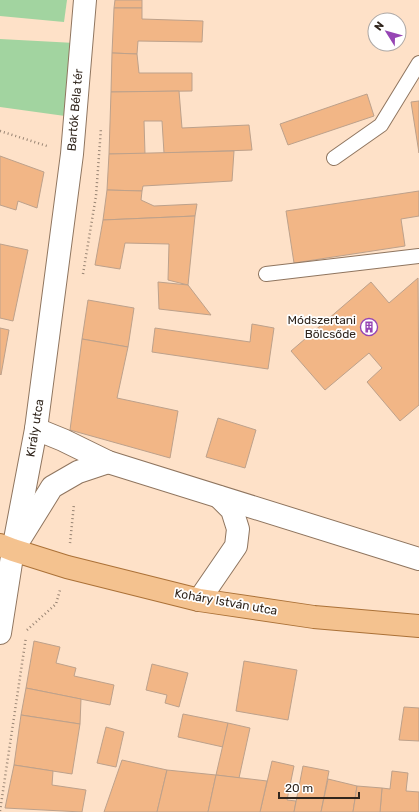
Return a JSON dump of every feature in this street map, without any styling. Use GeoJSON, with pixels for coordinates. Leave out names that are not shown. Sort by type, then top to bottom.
{"type":"FeatureCollection","features":[{"type":"Feature","properties":{"kind":"main road","name":"Koháry István utca"},"geometry":{"type":"LineString","coordinates":[[7,548],[67,567],[199,600],[314,617],[419,626]]}},
{"type":"Feature","properties":{"kind":"street","name":"Bartók Béla tér"},"geometry":{"type":"LineString","coordinates":[[63,221],[72,154],[85,0]]}},
{"type":"Feature","properties":{"kind":"street","name":"Király utca"},"geometry":{"type":"LineString","coordinates":[[0,633],[7,548],[36,429],[63,221]]}},
{"type":"Feature","properties":{"kind":"street"},"geometry":{"type":"LineString","coordinates":[[36,429],[63,440],[108,462],[419,559]]}},
{"type":"Feature","properties":{"kind":"street"},"geometry":{"type":"LineString","coordinates":[[7,548],[52,487],[78,472],[108,462]]}},
{"type":"Feature","properties":{"kind":"street"},"geometry":{"type":"LineString","coordinates":[[199,600],[236,546],[238,529],[232,510],[219,497]]}},
{"type":"Feature","properties":{"kind":"lane"},"geometry":{"type":"LineString","coordinates":[[334,158],[381,125],[419,63]]}},
{"type":"Feature","properties":{"kind":"lane"},"geometry":{"type":"LineString","coordinates":[[266,274],[419,256]]}},
{"type":"Feature","properties":{"kind":"path"},"geometry":{"type":"LineString","coordinates":[[82,281],[96,196],[101,126]]}},
{"type":"Feature","properties":{"kind":"path"},"geometry":{"type":"LineString","coordinates":[[0,131],[72,154]]}},
{"type":"Feature","properties":{"kind":"path"},"geometry":{"type":"LineString","coordinates":[[0,810],[28,629],[56,604],[67,567],[78,472]]}},
{"type":"Feature","properties":{"kind":"green space"},"geometry":{"type":"Polygon","coordinates":[[[0,0],[67,0],[64,22],[0,16],[0,0]]]}},
{"type":"Feature","properties":{"kind":"green space"},"geometry":{"type":"Polygon","coordinates":[[[0,39],[75,43],[65,116],[0,107],[0,39]]]}},
{"type":"Feature","properties":{"kind":"building"},"geometry":{"type":"Polygon","coordinates":[[[115,0],[142,0],[142,8],[114,8],[115,0]]]}},
{"type":"Feature","properties":{"kind":"building"},"geometry":{"type":"Polygon","coordinates":[[[114,8],[142,8],[142,19],[203,21],[202,42],[138,41],[137,54],[112,53],[114,8]]]}},
{"type":"Feature","properties":{"kind":"building"},"geometry":{"type":"Polygon","coordinates":[[[112,53],[137,54],[139,73],[192,73],[192,91],[111,92],[112,53]]]}},
{"type":"Feature","properties":{"kind":"building"},"geometry":{"type":"Polygon","coordinates":[[[179,91],[182,128],[249,125],[252,150],[164,153],[162,121],[144,121],[145,154],[109,154],[111,92],[179,91]]]}},
{"type":"Feature","properties":{"kind":"building"},"geometry":{"type":"Polygon","coordinates":[[[367,94],[374,116],[288,145],[280,124],[367,94]]]}},
{"type":"Feature","properties":{"kind":"building"},"geometry":{"type":"Polygon","coordinates":[[[419,101],[419,153],[411,102],[419,101]]]}},
{"type":"Feature","properties":{"kind":"building"},"geometry":{"type":"Polygon","coordinates":[[[234,151],[232,181],[143,186],[142,191],[107,190],[109,154],[234,151]]]}},
{"type":"Feature","properties":{"kind":"building"},"geometry":{"type":"Polygon","coordinates":[[[0,156],[44,172],[37,208],[18,201],[16,210],[0,205],[0,156]]]}},
{"type":"Feature","properties":{"kind":"building"},"geometry":{"type":"Polygon","coordinates":[[[107,190],[142,191],[141,200],[154,206],[197,204],[195,216],[103,220],[107,190]]]}},
{"type":"Feature","properties":{"kind":"building"},"geometry":{"type":"Polygon","coordinates":[[[419,191],[419,216],[401,219],[405,246],[294,263],[286,211],[419,191]]]}},
{"type":"Feature","properties":{"kind":"building"},"geometry":{"type":"Polygon","coordinates":[[[195,216],[188,285],[168,280],[169,244],[125,243],[120,269],[95,265],[103,220],[195,216]]]}},
{"type":"Feature","properties":{"kind":"building"},"geometry":{"type":"Polygon","coordinates":[[[0,244],[28,250],[13,321],[0,318],[0,244]]]}},
{"type":"Feature","properties":{"kind":"building","name":"Módszertani Bölcsőde"},"geometry":{"type":"Polygon","coordinates":[[[418,278],[419,405],[400,421],[367,382],[382,368],[369,353],[325,390],[291,351],[371,282],[389,303],[418,278]]]}},
{"type":"Feature","properties":{"kind":"building"},"geometry":{"type":"Polygon","coordinates":[[[158,282],[188,285],[211,315],[159,309],[158,282]]]}},
{"type":"Feature","properties":{"kind":"building"},"geometry":{"type":"Polygon","coordinates":[[[88,300],[134,308],[128,347],[82,339],[88,300]]]}},
{"type":"Feature","properties":{"kind":"building"},"geometry":{"type":"Polygon","coordinates":[[[252,324],[274,328],[268,369],[152,352],[155,328],[250,342],[252,324]]]}},
{"type":"Feature","properties":{"kind":"building"},"geometry":{"type":"Polygon","coordinates":[[[0,328],[9,330],[1,375],[0,374],[0,328]]]}},
{"type":"Feature","properties":{"kind":"building"},"geometry":{"type":"Polygon","coordinates":[[[82,339],[128,347],[117,398],[178,411],[170,458],[70,430],[82,339]]]}},
{"type":"Feature","properties":{"kind":"building"},"geometry":{"type":"Polygon","coordinates":[[[218,418],[256,430],[245,468],[206,457],[218,418]]]}},
{"type":"Feature","properties":{"kind":"building"},"geometry":{"type":"Polygon","coordinates":[[[34,641],[60,647],[56,663],[76,668],[74,676],[114,685],[110,705],[26,688],[34,641]]]}},
{"type":"Feature","properties":{"kind":"building"},"geometry":{"type":"Polygon","coordinates":[[[244,661],[297,670],[288,720],[236,711],[244,661]]]}},
{"type":"Feature","properties":{"kind":"building"},"geometry":{"type":"Polygon","coordinates":[[[152,664],[188,673],[179,707],[165,703],[167,695],[146,690],[152,664]]]}},
{"type":"Feature","properties":{"kind":"building"},"geometry":{"type":"Polygon","coordinates":[[[26,688],[81,699],[80,724],[21,715],[26,688]]]}},
{"type":"Feature","properties":{"kind":"building"},"geometry":{"type":"Polygon","coordinates":[[[404,707],[419,708],[419,741],[399,740],[404,707]]]}},
{"type":"Feature","properties":{"kind":"building"},"geometry":{"type":"Polygon","coordinates":[[[183,714],[228,723],[223,747],[178,737],[183,714]]]}},
{"type":"Feature","properties":{"kind":"building"},"geometry":{"type":"Polygon","coordinates":[[[21,715],[80,724],[72,774],[14,765],[21,715]]]}},
{"type":"Feature","properties":{"kind":"building"},"geometry":{"type":"Polygon","coordinates":[[[228,723],[250,728],[239,778],[216,775],[228,723]]]}},
{"type":"Feature","properties":{"kind":"building"},"geometry":{"type":"Polygon","coordinates":[[[106,727],[124,732],[116,767],[97,763],[106,727]]]}},
{"type":"Feature","properties":{"kind":"building"},"geometry":{"type":"Polygon","coordinates":[[[122,760],[167,770],[157,812],[104,812],[122,760]]]}},
{"type":"Feature","properties":{"kind":"building"},"geometry":{"type":"Polygon","coordinates":[[[272,761],[294,766],[287,800],[296,801],[294,812],[260,812],[272,761]]]}},
{"type":"Feature","properties":{"kind":"building"},"geometry":{"type":"Polygon","coordinates":[[[14,765],[53,771],[52,785],[86,790],[82,812],[5,808],[14,765]]]}},
{"type":"Feature","properties":{"kind":"building"},"geometry":{"type":"Polygon","coordinates":[[[303,766],[329,771],[321,812],[294,812],[303,766]]]}},
{"type":"Feature","properties":{"kind":"building"},"geometry":{"type":"Polygon","coordinates":[[[167,770],[216,775],[208,812],[157,812],[167,770]]]}},
{"type":"Feature","properties":{"kind":"building"},"geometry":{"type":"Polygon","coordinates":[[[392,771],[408,773],[406,791],[419,792],[419,812],[380,812],[382,788],[390,789],[392,771]]]}},
{"type":"Feature","properties":{"kind":"building"},"geometry":{"type":"Polygon","coordinates":[[[216,775],[267,781],[260,812],[208,812],[216,775]]]}},
{"type":"Feature","properties":{"kind":"building"},"geometry":{"type":"Polygon","coordinates":[[[328,779],[357,786],[353,812],[321,812],[328,779]]]}},
{"type":"Feature","properties":{"kind":"building"},"geometry":{"type":"Polygon","coordinates":[[[357,786],[382,788],[380,812],[353,812],[357,786]]]}},
{"type":"Feature","properties":{"kind":"place","name":"Módszertani Bölcsőde"},"geometry":{"type":"Point","coordinates":[369,327]}}]}
